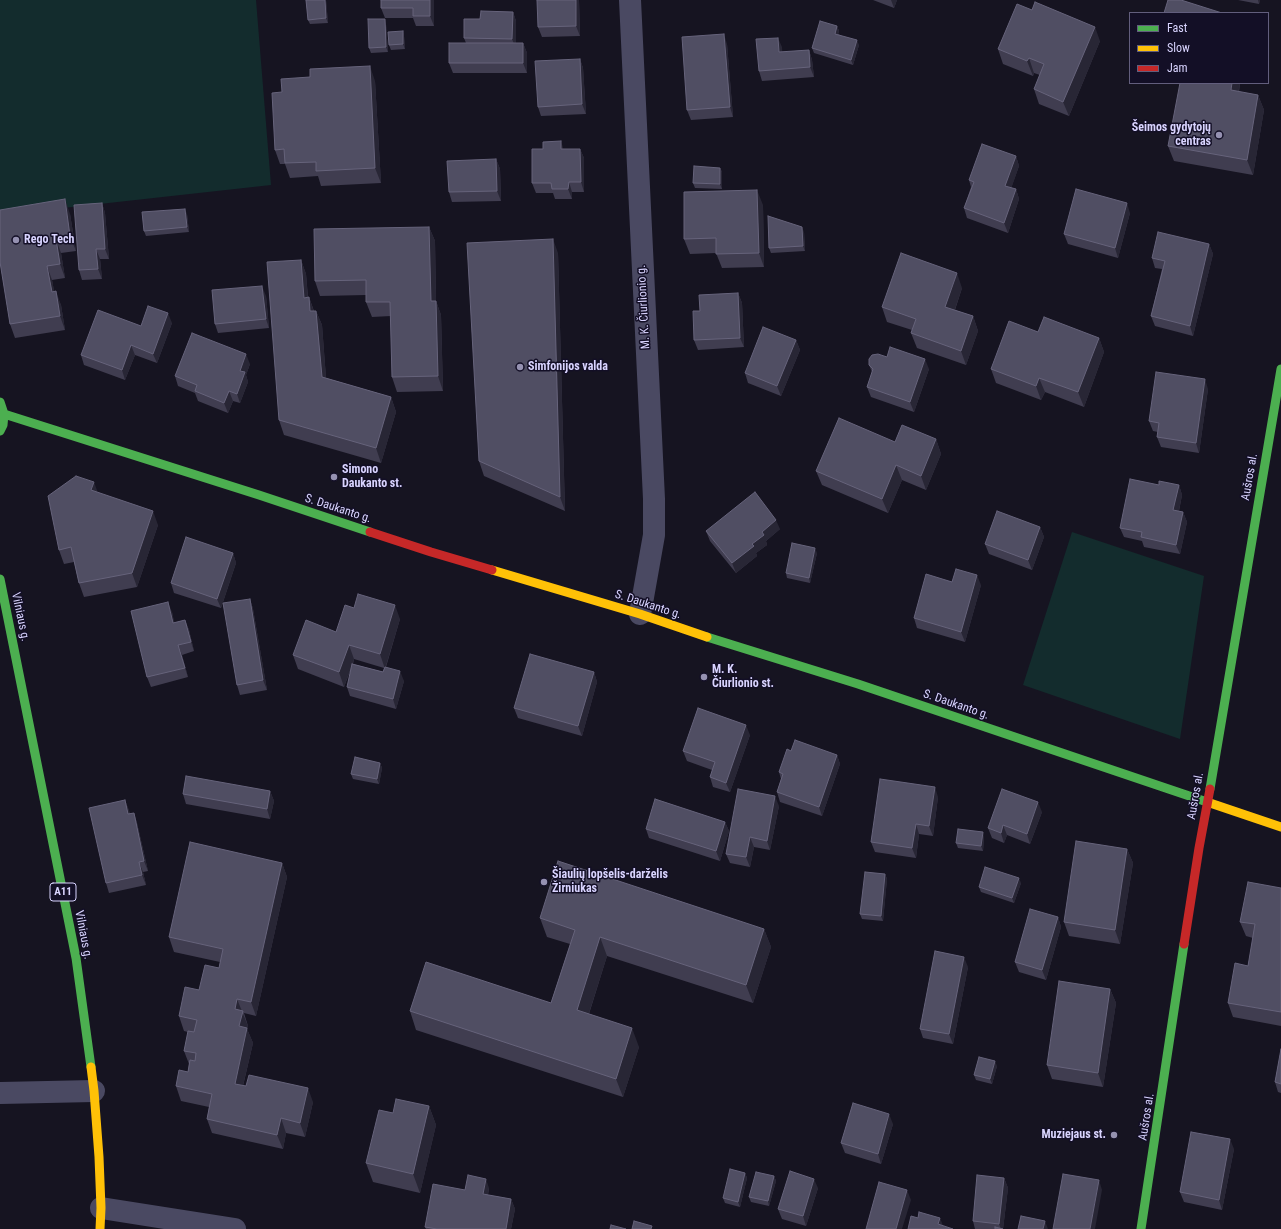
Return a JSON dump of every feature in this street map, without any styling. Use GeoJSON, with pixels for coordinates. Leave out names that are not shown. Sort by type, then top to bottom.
{"type":"FeatureCollection","features":[{"type":"Feature","properties":{"kind":"main road","name":"Aušros al."},"geometry":{"type":"LineString","coordinates":[[1141,1229],[1199,848],[1208,803],[1214,759],[1281,369]]}},
{"type":"Feature","properties":{"kind":"main road"},"geometry":{"type":"LineString","coordinates":[[0,402],[4,414],[3,425],[0,431]]}},
{"type":"Feature","properties":{"kind":"main road","name":"S. Daukanto g."},"geometry":{"type":"LineString","coordinates":[[4,414],[259,495],[431,552],[640,614],[670,625],[858,684],[1281,827]]}},
{"type":"Feature","properties":{"kind":"main road","name":"Vilniaus g."},"geometry":{"type":"LineString","coordinates":[[0,579],[76,958],[94,1091],[99,1157],[100,1219]]}},
{"type":"Feature","properties":{"kind":"street","name":"M. K. Čiurlionio g."},"geometry":{"type":"LineString","coordinates":[[630,0],[654,499],[654,535],[640,614]]}},
{"type":"Feature","properties":{"kind":"street"},"geometry":{"type":"LineString","coordinates":[[0,1093],[94,1091]]}},
{"type":"Feature","properties":{"kind":"street"},"geometry":{"type":"LineString","coordinates":[[100,1219],[235,1229]]}},
{"type":"Feature","properties":{"kind":"green space"},"geometry":{"type":"Polygon","coordinates":[[[0,0],[256,0],[271,185],[0,215],[0,0]]]}},
{"type":"Feature","properties":{"kind":"green space"},"geometry":{"type":"Polygon","coordinates":[[[1072,532],[1204,576],[1180,739],[1023,685],[1072,532]]]}},
{"type":"Feature","properties":{"kind":"building"},"geometry":{"type":"Polygon","coordinates":[[[306,0],[325,0],[326,18],[308,20],[306,0]]]}},
{"type":"Feature","properties":{"kind":"building"},"geometry":{"type":"Polygon","coordinates":[[[381,0],[430,0],[430,16],[413,16],[413,8],[381,8],[381,0]]]}},
{"type":"Feature","properties":{"kind":"building"},"geometry":{"type":"Polygon","coordinates":[[[537,0],[576,0],[576,26],[538,27],[537,0]]]}},
{"type":"Feature","properties":{"kind":"building"},"geometry":{"type":"Polygon","coordinates":[[[1168,0],[1181,0],[1219,12],[1164,12],[1168,0]]]}},
{"type":"Feature","properties":{"kind":"building"},"geometry":{"type":"Polygon","coordinates":[[[1035,2],[1095,27],[1063,102],[1034,89],[1044,64],[1029,58],[1027,61],[998,49],[1017,4],[1032,10],[1035,2]]]}},
{"type":"Feature","properties":{"kind":"building"},"geometry":{"type":"Polygon","coordinates":[[[481,11],[513,12],[512,39],[464,38],[464,19],[480,19],[481,11]]]}},
{"type":"Feature","properties":{"kind":"building"},"geometry":{"type":"Polygon","coordinates":[[[368,19],[385,19],[386,47],[369,48],[368,19]]]}},
{"type":"Feature","properties":{"kind":"building"},"geometry":{"type":"Polygon","coordinates":[[[820,21],[837,26],[835,34],[857,40],[851,60],[812,48],[820,21]]]}},
{"type":"Feature","properties":{"kind":"building"},"geometry":{"type":"Polygon","coordinates":[[[403,31],[403,44],[389,45],[388,32],[403,31]]]}},
{"type":"Feature","properties":{"kind":"building"},"geometry":{"type":"Polygon","coordinates":[[[724,34],[730,107],[687,110],[682,37],[724,34]]]}},
{"type":"Feature","properties":{"kind":"building"},"geometry":{"type":"Polygon","coordinates":[[[778,38],[779,52],[809,50],[810,67],[759,71],[756,39],[778,38]]]}},
{"type":"Feature","properties":{"kind":"building"},"geometry":{"type":"Polygon","coordinates":[[[449,43],[523,43],[523,63],[449,63],[449,43]]]}},
{"type":"Feature","properties":{"kind":"building"},"geometry":{"type":"Polygon","coordinates":[[[580,59],[582,104],[538,107],[535,61],[580,59]]]}},
{"type":"Feature","properties":{"kind":"building"},"geometry":{"type":"Polygon","coordinates":[[[370,66],[375,168],[316,171],[316,162],[285,163],[284,149],[275,150],[272,93],[282,92],[281,79],[310,77],[310,69],[370,66]]]}},
{"type":"Feature","properties":{"kind":"building","name":"Šeimos gydytojų centras"},"geometry":{"type":"Polygon","coordinates":[[[1180,84],[1232,84],[1231,90],[1258,95],[1247,160],[1168,146],[1180,84]]]}},
{"type":"Feature","properties":{"kind":"building"},"geometry":{"type":"Polygon","coordinates":[[[561,141],[561,149],[580,149],[581,182],[569,182],[568,189],[552,189],[551,183],[532,183],[532,149],[543,149],[543,142],[561,141]]]}},
{"type":"Feature","properties":{"kind":"building"},"geometry":{"type":"Polygon","coordinates":[[[982,144],[1016,156],[1005,186],[1016,189],[1004,223],[964,208],[974,182],[969,180],[982,144]]]}},
{"type":"Feature","properties":{"kind":"building"},"geometry":{"type":"Polygon","coordinates":[[[496,159],[497,191],[449,192],[447,161],[496,159]]]}},
{"type":"Feature","properties":{"kind":"building"},"geometry":{"type":"Polygon","coordinates":[[[694,166],[720,168],[720,184],[693,183],[694,166]]]}},
{"type":"Feature","properties":{"kind":"building"},"geometry":{"type":"Polygon","coordinates":[[[1076,189],[1127,203],[1115,248],[1064,234],[1076,189]]]}},
{"type":"Feature","properties":{"kind":"building"},"geometry":{"type":"Polygon","coordinates":[[[757,190],[759,253],[716,254],[716,238],[684,239],[684,192],[757,190]]]}},
{"type":"Feature","properties":{"kind":"building"},"geometry":{"type":"Polygon","coordinates":[[[65,199],[70,236],[56,239],[60,264],[47,266],[52,292],[56,291],[60,316],[10,324],[0,262],[0,210],[65,199]]]}},
{"type":"Feature","properties":{"kind":"building"},"geometry":{"type":"Polygon","coordinates":[[[102,203],[105,249],[96,249],[98,269],[79,270],[74,205],[102,203]]]}},
{"type":"Feature","properties":{"kind":"building"},"geometry":{"type":"Polygon","coordinates":[[[185,209],[187,227],[144,231],[142,212],[185,209]]]}},
{"type":"Feature","properties":{"kind":"building"},"geometry":{"type":"Polygon","coordinates":[[[768,216],[802,227],[803,246],[769,248],[768,216]]]}},
{"type":"Feature","properties":{"kind":"building"},"geometry":{"type":"Polygon","coordinates":[[[429,227],[431,301],[436,301],[438,376],[392,377],[390,302],[366,302],[366,280],[315,281],[314,229],[429,227]]]}},
{"type":"Feature","properties":{"kind":"building"},"geometry":{"type":"Polygon","coordinates":[[[1158,232],[1209,244],[1190,326],[1151,316],[1165,261],[1152,258],[1158,232]]]}},
{"type":"Feature","properties":{"kind":"building","name":"Simfonijos valda"},"geometry":{"type":"Polygon","coordinates":[[[553,239],[560,497],[479,461],[467,243],[553,239]]]}},
{"type":"Feature","properties":{"kind":"building"},"geometry":{"type":"Polygon","coordinates":[[[901,253],[957,273],[945,307],[973,316],[961,351],[911,333],[916,319],[882,307],[901,253]]]}},
{"type":"Feature","properties":{"kind":"building"},"geometry":{"type":"Polygon","coordinates":[[[301,260],[304,298],[309,297],[310,311],[316,311],[322,377],[391,397],[376,448],[279,420],[267,262],[301,260]]]}},
{"type":"Feature","properties":{"kind":"building"},"geometry":{"type":"Polygon","coordinates":[[[262,286],[266,319],[215,324],[212,290],[262,286]]]}},
{"type":"Feature","properties":{"kind":"building"},"geometry":{"type":"Polygon","coordinates":[[[738,293],[740,338],[694,340],[693,311],[700,311],[699,295],[738,293]]]}},
{"type":"Feature","properties":{"kind":"building"},"geometry":{"type":"Polygon","coordinates":[[[148,306],[168,313],[153,354],[131,345],[122,370],[81,355],[98,310],[141,326],[148,306]]]}},
{"type":"Feature","properties":{"kind":"building"},"geometry":{"type":"Polygon","coordinates":[[[1044,317],[1099,338],[1078,392],[1039,378],[1036,386],[991,369],[1009,321],[1038,332],[1044,317]]]}},
{"type":"Feature","properties":{"kind":"building"},"geometry":{"type":"Polygon","coordinates":[[[763,327],[796,340],[777,386],[745,373],[763,327]]]}},
{"type":"Feature","properties":{"kind":"building"},"geometry":{"type":"Polygon","coordinates":[[[192,333],[246,354],[240,371],[245,372],[237,394],[229,391],[224,403],[195,391],[197,385],[175,376],[192,333]]]}},
{"type":"Feature","properties":{"kind":"building"},"geometry":{"type":"Polygon","coordinates":[[[890,347],[925,359],[910,402],[867,387],[873,369],[869,365],[869,359],[872,355],[878,354],[887,357],[890,347]]]}},
{"type":"Feature","properties":{"kind":"building"},"geometry":{"type":"Polygon","coordinates":[[[1156,372],[1205,379],[1196,443],[1157,437],[1159,423],[1149,421],[1156,372]]]}},
{"type":"Feature","properties":{"kind":"building"},"geometry":{"type":"Polygon","coordinates":[[[839,418],[895,442],[902,425],[936,439],[921,476],[896,465],[882,499],[816,471],[839,418]]]}},
{"type":"Feature","properties":{"kind":"building"},"geometry":{"type":"Polygon","coordinates":[[[76,476],[94,482],[91,490],[153,511],[132,573],[79,583],[71,547],[59,550],[48,496],[76,476]]]}},
{"type":"Feature","properties":{"kind":"building"},"geometry":{"type":"Polygon","coordinates":[[[1130,479],[1159,485],[1159,481],[1179,485],[1173,510],[1183,512],[1176,545],[1141,537],[1142,532],[1120,528],[1130,479]]]}},
{"type":"Feature","properties":{"kind":"building"},"geometry":{"type":"Polygon","coordinates":[[[755,492],[776,520],[762,532],[764,535],[752,544],[754,546],[732,563],[706,531],[755,492]]]}},
{"type":"Feature","properties":{"kind":"building"},"geometry":{"type":"Polygon","coordinates":[[[997,511],[1040,527],[1028,560],[985,544],[997,511]]]}},
{"type":"Feature","properties":{"kind":"building"},"geometry":{"type":"Polygon","coordinates":[[[186,537],[233,553],[217,599],[171,583],[186,537]]]}},
{"type":"Feature","properties":{"kind":"building"},"geometry":{"type":"Polygon","coordinates":[[[792,543],[815,548],[809,578],[786,573],[792,543]]]}},
{"type":"Feature","properties":{"kind":"building"},"geometry":{"type":"Polygon","coordinates":[[[956,569],[977,575],[961,632],[914,618],[926,574],[952,582],[956,569]]]}},
{"type":"Feature","properties":{"kind":"building"},"geometry":{"type":"Polygon","coordinates":[[[358,594],[395,605],[380,654],[349,645],[339,672],[293,655],[306,620],[336,632],[345,605],[354,608],[358,594]]]}},
{"type":"Feature","properties":{"kind":"building"},"geometry":{"type":"Polygon","coordinates":[[[250,599],[263,680],[237,685],[223,603],[250,599]]]}},
{"type":"Feature","properties":{"kind":"building"},"geometry":{"type":"Polygon","coordinates":[[[168,602],[173,623],[185,620],[191,642],[178,645],[185,668],[147,677],[131,611],[168,602]]]}},
{"type":"Feature","properties":{"kind":"building"},"geometry":{"type":"Polygon","coordinates":[[[530,654],[594,672],[578,726],[514,708],[530,654]]]}},
{"type":"Feature","properties":{"kind":"building"},"geometry":{"type":"Polygon","coordinates":[[[352,664],[383,672],[385,667],[400,671],[393,699],[347,687],[352,664]]]}},
{"type":"Feature","properties":{"kind":"building"},"geometry":{"type":"Polygon","coordinates":[[[698,708],[746,725],[726,783],[710,777],[715,762],[683,751],[698,708]]]}},
{"type":"Feature","properties":{"kind":"building"},"geometry":{"type":"Polygon","coordinates":[[[795,740],[837,755],[819,807],[777,792],[783,774],[779,772],[787,749],[791,751],[795,740]]]}},
{"type":"Feature","properties":{"kind":"building"},"geometry":{"type":"Polygon","coordinates":[[[355,757],[380,763],[377,779],[351,774],[355,757]]]}},
{"type":"Feature","properties":{"kind":"building"},"geometry":{"type":"Polygon","coordinates":[[[186,776],[270,791],[267,809],[183,794],[186,776]]]}},
{"type":"Feature","properties":{"kind":"building"},"geometry":{"type":"Polygon","coordinates":[[[880,779],[935,787],[929,826],[916,824],[912,848],[871,842],[880,779]]]}},
{"type":"Feature","properties":{"kind":"building"},"geometry":{"type":"Polygon","coordinates":[[[738,789],[775,796],[767,841],[750,837],[746,857],[726,854],[738,789]]]}},
{"type":"Feature","properties":{"kind":"building"},"geometry":{"type":"Polygon","coordinates":[[[1002,789],[1038,802],[1027,834],[1003,825],[1001,833],[988,828],[1002,789]]]}},
{"type":"Feature","properties":{"kind":"building"},"geometry":{"type":"Polygon","coordinates":[[[655,799],[725,822],[716,851],[646,829],[655,799]]]}},
{"type":"Feature","properties":{"kind":"building"},"geometry":{"type":"Polygon","coordinates":[[[125,800],[128,814],[134,813],[144,861],[139,862],[142,875],[106,883],[89,808],[125,800]]]}},
{"type":"Feature","properties":{"kind":"building"},"geometry":{"type":"Polygon","coordinates":[[[958,829],[983,832],[981,846],[956,843],[958,829]]]}},
{"type":"Feature","properties":{"kind":"building"},"geometry":{"type":"Polygon","coordinates":[[[1076,841],[1127,849],[1115,930],[1064,922],[1076,841]]]}},
{"type":"Feature","properties":{"kind":"building"},"geometry":{"type":"Polygon","coordinates":[[[190,842],[282,863],[251,1002],[237,999],[235,1009],[243,1011],[239,1026],[247,1028],[235,1084],[246,1086],[249,1075],[308,1088],[300,1123],[281,1118],[277,1135],[207,1119],[212,1094],[176,1086],[179,1070],[188,1072],[190,1060],[195,1061],[196,1053],[184,1051],[188,1031],[194,1032],[197,1020],[179,1016],[185,987],[199,990],[205,965],[219,968],[223,949],[169,937],[190,842]]]}},
{"type":"Feature","properties":{"kind":"building"},"geometry":{"type":"Polygon","coordinates":[[[558,861],[764,929],[746,985],[600,937],[577,1010],[632,1028],[616,1079],[410,1011],[426,962],[551,1003],[575,930],[540,918],[558,861]]]}},
{"type":"Feature","properties":{"kind":"building"},"geometry":{"type":"Polygon","coordinates":[[[985,867],[1019,878],[1012,898],[979,887],[985,867]]]}},
{"type":"Feature","properties":{"kind":"building"},"geometry":{"type":"Polygon","coordinates":[[[865,872],[885,874],[881,916],[860,914],[865,872]]]}},
{"type":"Feature","properties":{"kind":"building"},"geometry":{"type":"Polygon","coordinates":[[[1248,882],[1281,888],[1281,1012],[1228,1003],[1235,963],[1248,966],[1255,924],[1240,922],[1248,882]]]}},
{"type":"Feature","properties":{"kind":"building"},"geometry":{"type":"Polygon","coordinates":[[[1030,909],[1058,917],[1042,970],[1015,962],[1030,909]]]}},
{"type":"Feature","properties":{"kind":"building"},"geometry":{"type":"Polygon","coordinates":[[[935,951],[964,957],[949,1034],[920,1029],[935,951]]]}},
{"type":"Feature","properties":{"kind":"building"},"geometry":{"type":"Polygon","coordinates":[[[1059,981],[1110,989],[1098,1073],[1047,1065],[1059,981]]]}},
{"type":"Feature","properties":{"kind":"building"},"geometry":{"type":"Polygon","coordinates":[[[1281,1049],[1281,1084],[1275,1082],[1281,1049]]]}},
{"type":"Feature","properties":{"kind":"building"},"geometry":{"type":"Polygon","coordinates":[[[979,1057],[995,1061],[990,1079],[974,1075],[979,1057]]]}},
{"type":"Feature","properties":{"kind":"building"},"geometry":{"type":"Polygon","coordinates":[[[396,1099],[429,1106],[413,1174],[366,1163],[379,1110],[393,1113],[396,1099]]]}},
{"type":"Feature","properties":{"kind":"building"},"geometry":{"type":"Polygon","coordinates":[[[853,1103],[889,1114],[878,1154],[841,1143],[853,1103]]]}},
{"type":"Feature","properties":{"kind":"building"},"geometry":{"type":"Polygon","coordinates":[[[1191,1132],[1230,1139],[1219,1200],[1180,1192],[1191,1132]]]}},
{"type":"Feature","properties":{"kind":"building"},"geometry":{"type":"Polygon","coordinates":[[[730,1169],[745,1173],[738,1202],[723,1198],[730,1169]]]}},
{"type":"Feature","properties":{"kind":"building"},"geometry":{"type":"Polygon","coordinates":[[[790,1171],[814,1179],[803,1216],[778,1209],[790,1171]]]}},
{"type":"Feature","properties":{"kind":"building"},"geometry":{"type":"Polygon","coordinates":[[[756,1172],[774,1176],[768,1201],[749,1197],[756,1172]]]}},
{"type":"Feature","properties":{"kind":"building"},"geometry":{"type":"Polygon","coordinates":[[[1063,1174],[1099,1180],[1090,1229],[1053,1229],[1063,1174]]]}},
{"type":"Feature","properties":{"kind":"building"},"geometry":{"type":"Polygon","coordinates":[[[468,1175],[486,1179],[483,1194],[511,1199],[506,1229],[437,1229],[425,1227],[433,1184],[465,1190],[468,1175]]]}},
{"type":"Feature","properties":{"kind":"building"},"geometry":{"type":"Polygon","coordinates":[[[977,1175],[1004,1178],[999,1224],[973,1221],[977,1175]]]}},
{"type":"Feature","properties":{"kind":"building"},"geometry":{"type":"Polygon","coordinates":[[[879,1182],[907,1190],[896,1229],[866,1229],[879,1182]]]}},
{"type":"Feature","properties":{"kind":"building"},"geometry":{"type":"Polygon","coordinates":[[[919,1212],[940,1218],[938,1224],[953,1229],[908,1229],[911,1216],[918,1218],[919,1212]]]}},
{"type":"Feature","properties":{"kind":"building"},"geometry":{"type":"Polygon","coordinates":[[[1021,1216],[1045,1221],[1043,1229],[1018,1229],[1021,1216]]]}},
{"type":"Feature","properties":{"kind":"building"},"geometry":{"type":"Polygon","coordinates":[[[634,1221],[652,1226],[651,1229],[632,1229],[634,1221]]]}},
{"type":"Feature","properties":{"kind":"building"},"geometry":{"type":"Polygon","coordinates":[[[611,1225],[626,1229],[610,1229],[611,1225]]]}},
{"type":"Feature","properties":{"kind":"traffic: fast"},"geometry":{"type":"LineString","coordinates":[[1210,789],[1281,369]]}},
{"type":"Feature","properties":{"kind":"traffic: fast"},"geometry":{"type":"LineString","coordinates":[[0,402],[4,414],[3,425],[0,431]]}},
{"type":"Feature","properties":{"kind":"traffic: fast"},"geometry":{"type":"LineString","coordinates":[[4,414],[370,532]]}},
{"type":"Feature","properties":{"kind":"traffic: fast"},"geometry":{"type":"LineString","coordinates":[[0,579],[76,958],[91,1067]]}},
{"type":"Feature","properties":{"kind":"traffic: fast"},"geometry":{"type":"LineString","coordinates":[[707,637],[858,684],[1210,803]]}},
{"type":"Feature","properties":{"kind":"traffic: fast"},"geometry":{"type":"LineString","coordinates":[[1141,1229],[1184,944]]}},
{"type":"Feature","properties":{"kind":"traffic: slow"},"geometry":{"type":"LineString","coordinates":[[492,570],[640,614],[707,637]]}},
{"type":"Feature","properties":{"kind":"traffic: slow"},"geometry":{"type":"LineString","coordinates":[[1210,803],[1281,827]]}},
{"type":"Feature","properties":{"kind":"traffic: slow"},"geometry":{"type":"LineString","coordinates":[[91,1067],[99,1157],[101,1208],[100,1229]]}},
{"type":"Feature","properties":{"kind":"traffic: jam"},"geometry":{"type":"LineString","coordinates":[[370,532],[492,570]]}},
{"type":"Feature","properties":{"kind":"traffic: jam"},"geometry":{"type":"LineString","coordinates":[[1184,944],[1210,789]]}},
{"type":"Feature","properties":{"kind":"place","name":"Šeimos gydytojų centras"},"geometry":{"type":"Point","coordinates":[1219,135]}},
{"type":"Feature","properties":{"kind":"place","name":"Rego Tech"},"geometry":{"type":"Point","coordinates":[16,240]}},
{"type":"Feature","properties":{"kind":"place","name":"Simfonijos valda"},"geometry":{"type":"Point","coordinates":[520,367]}},
{"type":"Feature","properties":{"kind":"place","name":"Simono Daukanto st."},"geometry":{"type":"Point","coordinates":[334,477]}},
{"type":"Feature","properties":{"kind":"place","name":"M. K. Čiurlionio st."},"geometry":{"type":"Point","coordinates":[704,677]}},
{"type":"Feature","properties":{"kind":"place","name":"Šiaulių lopšelis-darželis Žirniukas"},"geometry":{"type":"Point","coordinates":[544,882]}},
{"type":"Feature","properties":{"kind":"place","name":"Muziejaus st."},"geometry":{"type":"Point","coordinates":[1114,1135]}}]}
